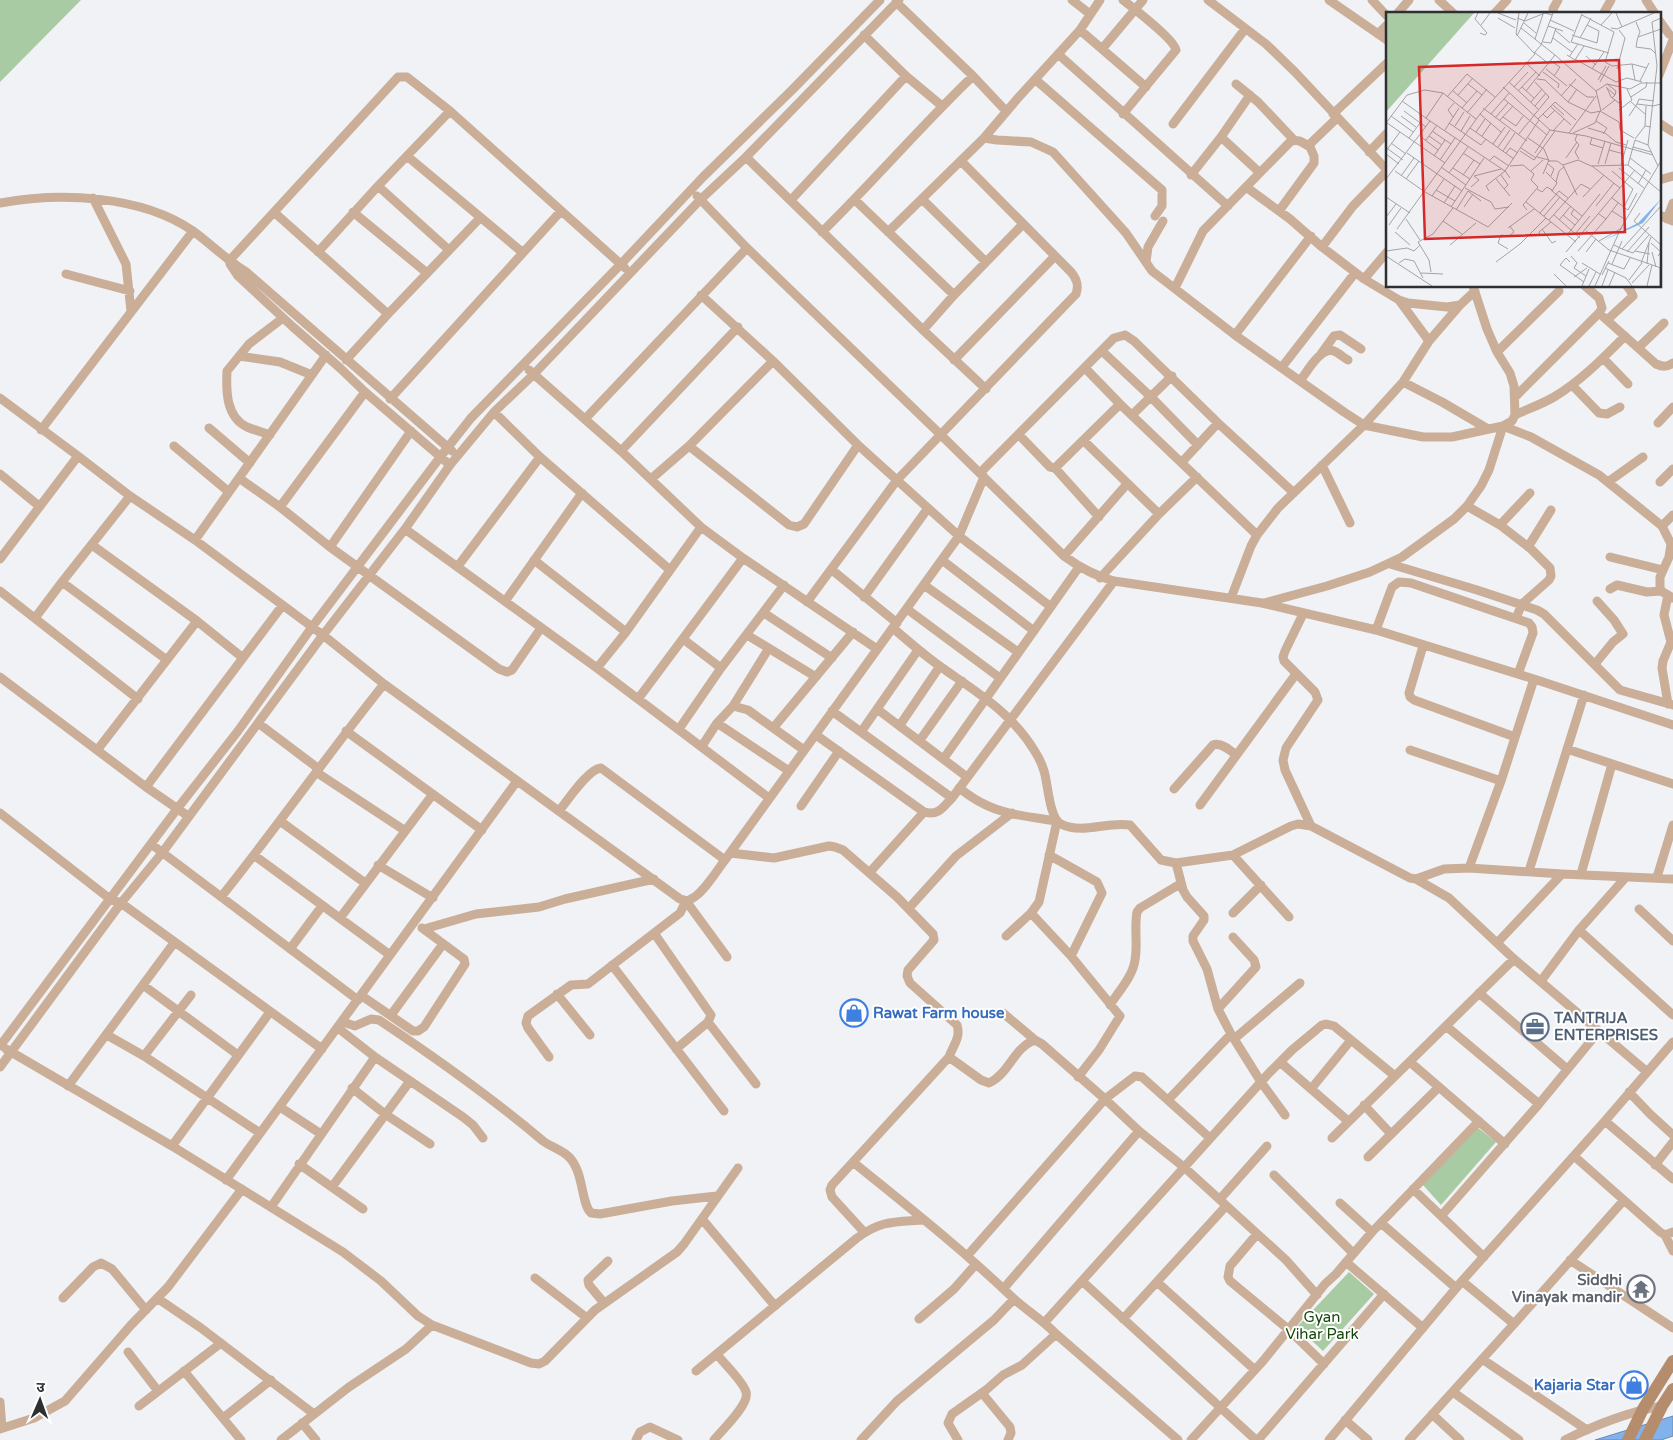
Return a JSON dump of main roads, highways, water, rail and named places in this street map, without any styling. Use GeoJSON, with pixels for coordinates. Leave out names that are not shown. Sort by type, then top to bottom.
{"type":"FeatureCollection","features":[{"type":"Feature","properties":{"kind":"water"},"geometry":{"type":"Polygon","coordinates":[[[1673,1416],[1673,1436],[1661,1440],[1595,1440],[1673,1416]]]}},
{"type":"Feature","properties":{"kind":"place","name":"Rawat Farm house"},"geometry":{"type":"Point","coordinates":[854,1013]}},
{"type":"Feature","properties":{"kind":"place","name":"TANTRIJA ENTERPRISES"},"geometry":{"type":"Point","coordinates":[1535,1027]}},
{"type":"Feature","properties":{"kind":"place","name":"Siddhi Vinayak mandir"},"geometry":{"type":"Point","coordinates":[1641,1289]}},
{"type":"Feature","properties":{"kind":"place","name":"Kajaria Star"},"geometry":{"type":"Point","coordinates":[1634,1385]}},
{"type":"Feature","properties":{"kind":"park label","name":"Gyan Vihar Park"},"geometry":{"type":"Point","coordinates":[1322,1326]}}]}
